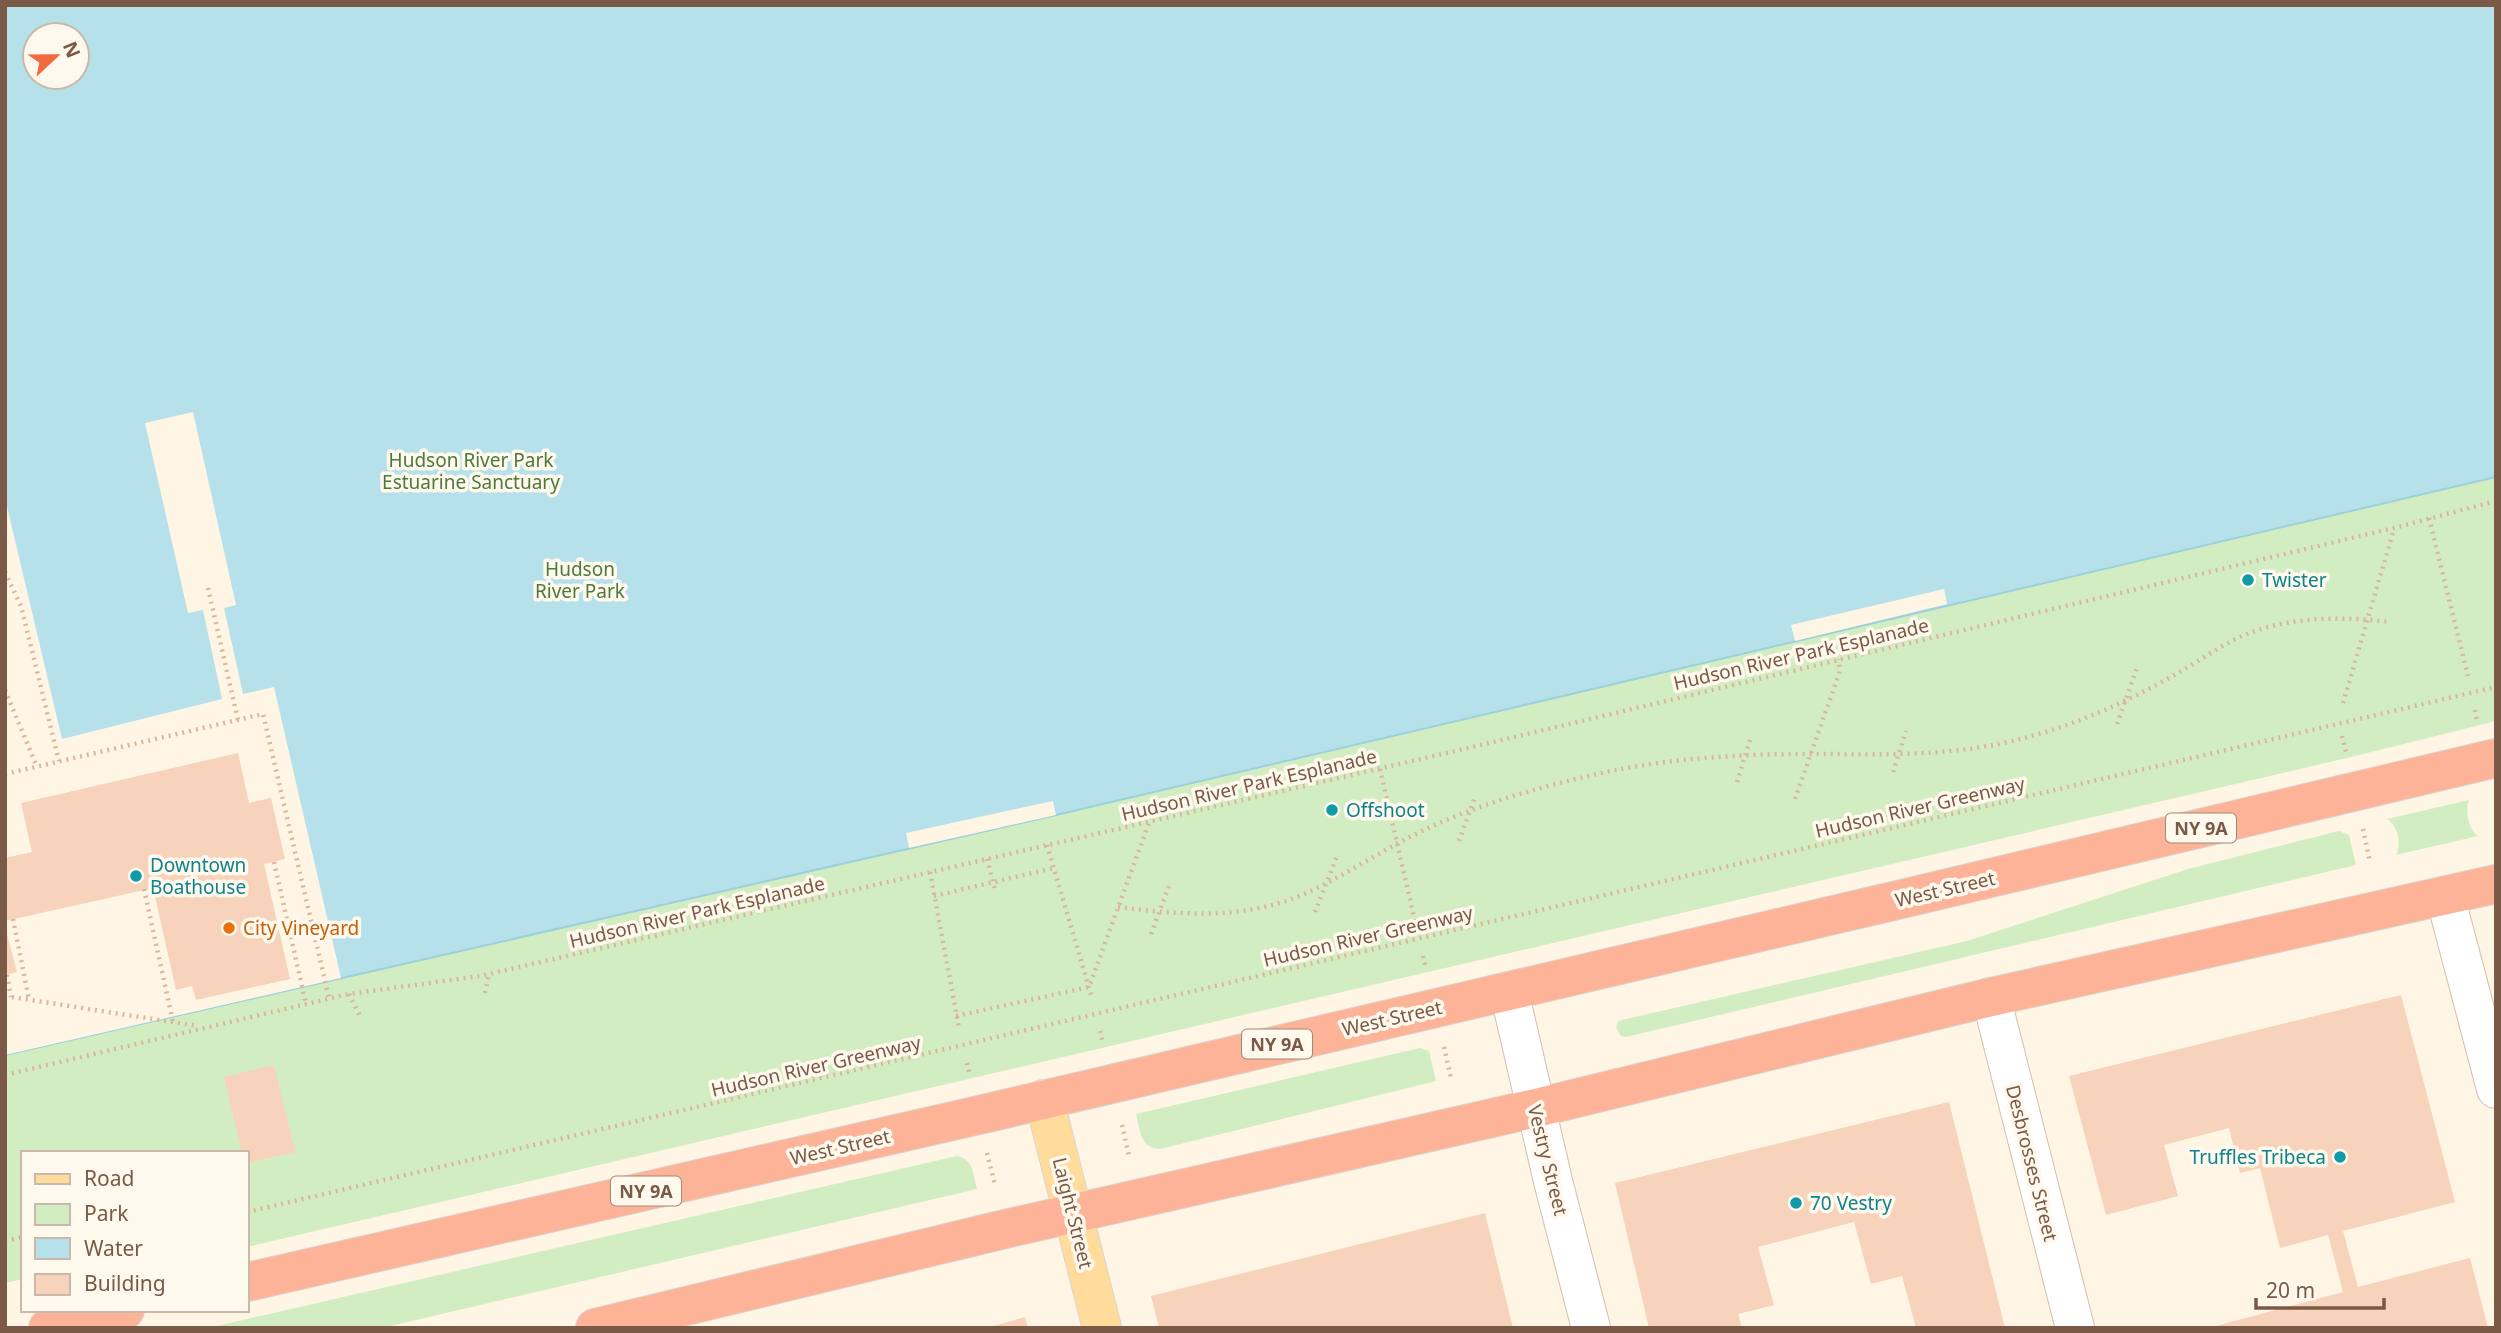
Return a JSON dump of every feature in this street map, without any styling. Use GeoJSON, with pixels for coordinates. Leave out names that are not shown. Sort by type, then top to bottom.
{"type":"FeatureCollection","features":[{"type":"Feature","properties":{"kind":"highway","name":"West Street"},"geometry":{"type":"LineString","coordinates":[[248,1282],[1509,991],[2496,758]]}},
{"type":"Feature","properties":{"kind":"highway"},"geometry":{"type":"LineString","coordinates":[[595,1328],[1072,1214],[1536,1108],[1991,997],[2496,884]]}},
{"type":"Feature","properties":{"kind":"highway"},"geometry":{"type":"LineString","coordinates":[[48,1328],[116,1312]]}},
{"type":"Feature","properties":{"kind":"main road","name":"Laight Street"},"geometry":{"type":"LineString","coordinates":[[1044,1099],[1102,1328]]}},
{"type":"Feature","properties":{"kind":"street"},"geometry":{"type":"LineString","coordinates":[[2445,896],[2496,1089]]}},
{"type":"Feature","properties":{"kind":"street","name":"Vestry Street"},"geometry":{"type":"LineString","coordinates":[[1509,991],[1591,1328]]}},
{"type":"Feature","properties":{"kind":"street","name":"Desbrosses Street"},"geometry":{"type":"LineString","coordinates":[[1991,997],[2075,1328]]}},
{"type":"Feature","properties":{"kind":"path","name":"Hudson River Park Esplanade"},"geometry":{"type":"LineString","coordinates":[[5,1075],[349,993],[489,974],[1380,769],[2394,528],[2496,501]]}},
{"type":"Feature","properties":{"kind":"path"},"geometry":{"type":"LineString","coordinates":[[2429,518],[2468,676]]}},
{"type":"Feature","properties":{"kind":"path"},"geometry":{"type":"LineString","coordinates":[[2343,703],[2394,528]]}},
{"type":"Feature","properties":{"kind":"path"},"geometry":{"type":"LineString","coordinates":[[5,572],[21,606],[59,761]]}},
{"type":"Feature","properties":{"kind":"path"},"geometry":{"type":"LineString","coordinates":[[208,588],[238,720]]}},
{"type":"Feature","properties":{"kind":"path"},"geometry":{"type":"LineString","coordinates":[[1118,907],[1197,915],[1242,911],[1288,901],[1423,830],[1470,812],[1588,776],[1672,762],[1811,754],[1898,756],[1944,753],[2012,741],[2071,723],[2126,700],[2179,673],[2223,646],[2258,630],[2305,620],[2367,619],[2391,622]]}},
{"type":"Feature","properties":{"kind":"path"},"geometry":{"type":"LineString","coordinates":[[1795,799],[1840,671],[1839,659]]}},
{"type":"Feature","properties":{"kind":"path"},"geometry":{"type":"LineString","coordinates":[[2117,724],[2137,668]]}},
{"type":"Feature","properties":{"kind":"path","name":"Hudson River Greenway"},"geometry":{"type":"LineString","coordinates":[[248,1212],[2496,687]]}},
{"type":"Feature","properties":{"kind":"path"},"geometry":{"type":"LineString","coordinates":[[5,690],[37,767]]}},
{"type":"Feature","properties":{"kind":"path"},"geometry":{"type":"LineString","coordinates":[[5,774],[263,715],[329,998]]}},
{"type":"Feature","properties":{"kind":"path"},"geometry":{"type":"LineString","coordinates":[[1893,772],[1906,732]]}},
{"type":"Feature","properties":{"kind":"path"},"geometry":{"type":"LineString","coordinates":[[2342,736],[2347,758]]}},
{"type":"Feature","properties":{"kind":"path"},"geometry":{"type":"LineString","coordinates":[[1737,782],[1750,740]]}},
{"type":"Feature","properties":{"kind":"path"},"geometry":{"type":"LineString","coordinates":[[1380,769],[1415,920]]}},
{"type":"Feature","properties":{"kind":"path"},"geometry":{"type":"LineString","coordinates":[[1459,841],[1475,797]]}},
{"type":"Feature","properties":{"kind":"path"},"geometry":{"type":"LineString","coordinates":[[1089,987],[1149,822]]}},
{"type":"Feature","properties":{"kind":"path"},"geometry":{"type":"LineString","coordinates":[[2362,825],[2370,862]]}},
{"type":"Feature","properties":{"kind":"path"},"geometry":{"type":"LineString","coordinates":[[1047,845],[1092,998]]}},
{"type":"Feature","properties":{"kind":"path"},"geometry":{"type":"LineString","coordinates":[[1315,912],[1336,856]]}},
{"type":"Feature","properties":{"kind":"path"},"geometry":{"type":"LineString","coordinates":[[987,859],[995,890]]}},
{"type":"Feature","properties":{"kind":"path"},"geometry":{"type":"LineString","coordinates":[[274,862],[306,1003]]}},
{"type":"Feature","properties":{"kind":"path"},"geometry":{"type":"LineString","coordinates":[[934,896],[1054,868]]}},
{"type":"Feature","properties":{"kind":"path"},"geometry":{"type":"LineString","coordinates":[[930,872],[959,1028]]}},
{"type":"Feature","properties":{"kind":"path"},"geometry":{"type":"LineString","coordinates":[[1151,933],[1170,883]]}},
{"type":"Feature","properties":{"kind":"path"},"geometry":{"type":"LineString","coordinates":[[144,889],[173,1022]]}},
{"type":"Feature","properties":{"kind":"path"},"geometry":{"type":"LineString","coordinates":[[13,919],[29,1000]]}},
{"type":"Feature","properties":{"kind":"path"},"geometry":{"type":"LineString","coordinates":[[1423,956],[1426,972]]}},
{"type":"Feature","properties":{"kind":"path"},"geometry":{"type":"LineString","coordinates":[[485,993],[489,974]]}},
{"type":"Feature","properties":{"kind":"path"},"geometry":{"type":"LineString","coordinates":[[7,975],[8,996],[203,1027]]}},
{"type":"Feature","properties":{"kind":"path"},"geometry":{"type":"LineString","coordinates":[[956,1016],[1089,987]]}},
{"type":"Feature","properties":{"kind":"path"},"geometry":{"type":"LineString","coordinates":[[349,993],[360,1016]]}},
{"type":"Feature","properties":{"kind":"path"},"geometry":{"type":"LineString","coordinates":[[1100,1031],[1104,1048]]}},
{"type":"Feature","properties":{"kind":"path"},"geometry":{"type":"LineString","coordinates":[[1443,1042],[1451,1078]]}},
{"type":"Feature","properties":{"kind":"path"},"geometry":{"type":"LineString","coordinates":[[1120,1117],[1129,1156]]}},
{"type":"Feature","properties":{"kind":"path"},"geometry":{"type":"LineString","coordinates":[[986,1149],[995,1185]]}},
{"type":"Feature","properties":{"kind":"green space","name":"Hudson River Park"},"geometry":{"type":"Polygon","coordinates":[[[5,5],[2496,5],[2496,721],[248,1247],[248,1151],[21,1151],[21,1279],[5,1283],[5,5]]]}},
{"type":"Feature","properties":{"kind":"green space"},"geometry":{"type":"Polygon","coordinates":[[[2469,800],[2468,820],[2478,836],[2396,855],[2398,836],[2387,819],[2469,800]]]}},
{"type":"Feature","properties":{"kind":"green space"},"geometry":{"type":"Polygon","coordinates":[[[2339,831],[2349,835],[2356,865],[1626,1037],[1621,1036],[1616,1028],[1622,1020],[1967,941],[2188,869],[2339,831]]]}},
{"type":"Feature","properties":{"kind":"green space"},"geometry":{"type":"Polygon","coordinates":[[[1420,1048],[1429,1051],[1436,1081],[1160,1149],[1148,1145],[1140,1132],[1136,1114],[1420,1048]]]}},
{"type":"Feature","properties":{"kind":"green space"},"geometry":{"type":"Polygon","coordinates":[[[957,1156],[970,1164],[977,1189],[382,1328],[208,1328],[957,1156]]]}},
{"type":"Feature","properties":{"kind":"water","name":"Hudson River Park"},"geometry":{"type":"Polygon","coordinates":[[[5,5],[2496,5],[2496,477],[1056,815],[5,1055],[5,5]]]}},
{"type":"Feature","properties":{"kind":"pier"},"geometry":{"type":"Polygon","coordinates":[[[193,412],[236,605],[224,608],[243,694],[274,687],[341,978],[5,1055],[5,498],[62,739],[222,699],[203,610],[188,613],[145,423],[193,412]]]}},
{"type":"Feature","properties":{"kind":"pier"},"geometry":{"type":"Polygon","coordinates":[[[1944,589],[1947,604],[1795,641],[1791,625],[1944,589]]]}},
{"type":"Feature","properties":{"kind":"pier"},"geometry":{"type":"Polygon","coordinates":[[[1053,801],[1056,815],[909,848],[906,833],[1053,801]]]}},
{"type":"Feature","properties":{"kind":"building","name":"Downtown Boathouse"},"geometry":{"type":"Polygon","coordinates":[[[238,753],[249,803],[271,798],[285,859],[264,864],[290,979],[196,1000],[192,986],[176,990],[153,888],[5,921],[5,858],[32,852],[21,803],[238,753]]]}},
{"type":"Feature","properties":{"kind":"building"},"geometry":{"type":"Polygon","coordinates":[[[5,927],[17,972],[5,975],[5,927]]]}},
{"type":"Feature","properties":{"kind":"building","name":"Truffles Tribeca"},"geometry":{"type":"Polygon","coordinates":[[[2401,995],[2455,1202],[2343,1231],[2358,1287],[2470,1258],[2488,1328],[2208,1328],[2343,1292],[2328,1235],[2280,1248],[2260,1168],[2240,1173],[2229,1128],[2164,1145],[2178,1196],[2106,1215],[2069,1076],[2401,995]]]}},
{"type":"Feature","properties":{"kind":"building"},"geometry":{"type":"Polygon","coordinates":[[[274,1065],[295,1152],[248,1163],[248,1151],[242,1151],[224,1077],[274,1065]]]}},
{"type":"Feature","properties":{"kind":"building","name":"70 Vestry"},"geometry":{"type":"Polygon","coordinates":[[[1949,1102],[2005,1328],[1916,1328],[1902,1276],[1871,1284],[1854,1222],[1758,1247],[1774,1305],[1738,1314],[1742,1328],[1649,1328],[1615,1183],[1949,1102]]]}},
{"type":"Feature","properties":{"kind":"building"},"geometry":{"type":"Polygon","coordinates":[[[1485,1213],[1513,1328],[1159,1328],[1151,1296],[1485,1213]]]}},
{"type":"Feature","properties":{"kind":"building"},"geometry":{"type":"Polygon","coordinates":[[[1025,1317],[1028,1328],[990,1328],[990,1327],[1025,1317]]]}},
{"type":"Feature","properties":{"kind":"place","name":"Twister"},"geometry":{"type":"Point","coordinates":[2248,580]}},
{"type":"Feature","properties":{"kind":"place","name":"Offshoot"},"geometry":{"type":"Point","coordinates":[1332,810]}},
{"type":"Feature","properties":{"kind":"place","name":"Downtown Boathouse"},"geometry":{"type":"Point","coordinates":[136,876]}},
{"type":"Feature","properties":{"kind":"place","name":"City Vineyard"},"geometry":{"type":"Point","coordinates":[229,928]}},
{"type":"Feature","properties":{"kind":"place","name":"Truffles Tribeca"},"geometry":{"type":"Point","coordinates":[2340,1157]}},
{"type":"Feature","properties":{"kind":"place","name":"70 Vestry"},"geometry":{"type":"Point","coordinates":[1796,1203]}},
{"type":"Feature","properties":{"kind":"park label","name":"Hudson River Park Estuarine Sanctuary"},"geometry":{"type":"Point","coordinates":[471,471]}}]}
